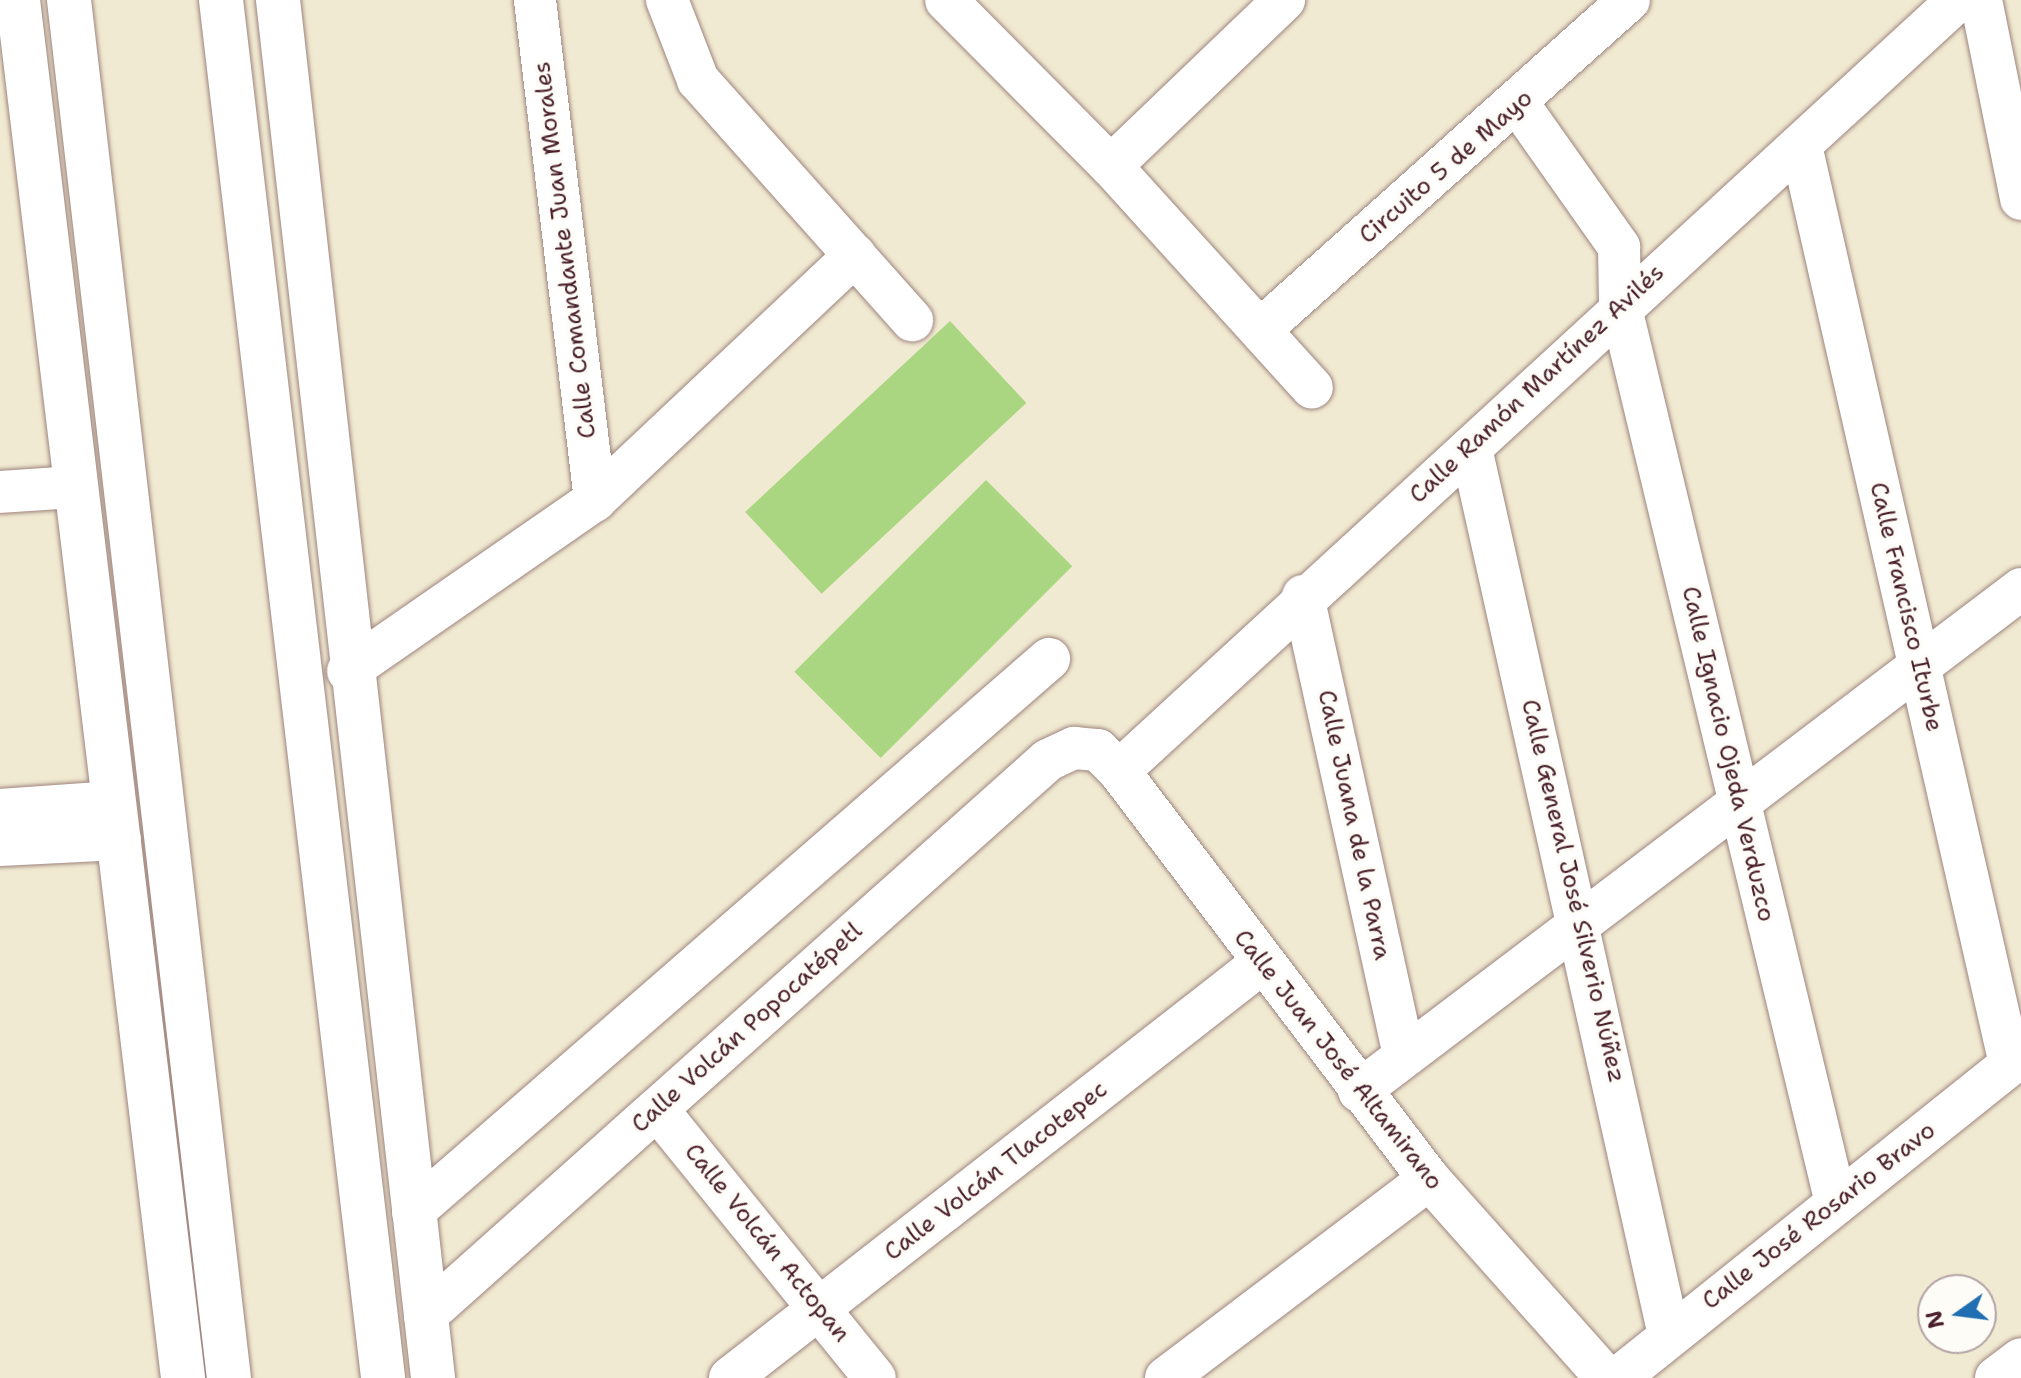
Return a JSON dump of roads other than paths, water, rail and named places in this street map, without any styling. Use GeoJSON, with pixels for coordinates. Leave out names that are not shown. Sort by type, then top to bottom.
{"type":"FeatureCollection","features":[{"type":"Feature","properties":{"kind":"main road"},"geometry":{"type":"LineString","coordinates":[[18,0],[183,1378]]}},
{"type":"Feature","properties":{"kind":"main road"},"geometry":{"type":"LineString","coordinates":[[69,0],[229,1378]]}},
{"type":"Feature","properties":{"kind":"main road"},"geometry":{"type":"LineString","coordinates":[[221,0],[383,1378]]}},
{"type":"Feature","properties":{"kind":"main road"},"geometry":{"type":"LineString","coordinates":[[278,0],[348,671],[433,1378]]}},
{"type":"Feature","properties":{"kind":"street","name":"Calle Comandante Juan Morales"},"geometry":{"type":"LineString","coordinates":[[535,0],[595,500]]}},
{"type":"Feature","properties":{"kind":"street"},"geometry":{"type":"LineString","coordinates":[[667,0],[698,80],[912,320]]}},
{"type":"Feature","properties":{"kind":"street"},"geometry":{"type":"LineString","coordinates":[[946,0],[1111,166],[1312,388]]}},
{"type":"Feature","properties":{"kind":"street"},"geometry":{"type":"LineString","coordinates":[[1111,166],[1284,0]]}},
{"type":"Feature","properties":{"kind":"street","name":"Calle Ramón Martínez Avilés"},"geometry":{"type":"LineString","coordinates":[[1119,771],[1303,596],[1471,448],[1620,304],[1802,150],[1958,0]]}},
{"type":"Feature","properties":{"kind":"street"},"geometry":{"type":"LineString","coordinates":[[1981,0],[2021,199]]}},
{"type":"Feature","properties":{"kind":"street","name":"Circuito 5 de Mayo"},"geometry":{"type":"LineString","coordinates":[[1260,330],[1519,105],[1606,8]]}},
{"type":"Feature","properties":{"kind":"street","name":"Calle Ignacio Ojeda Verduzco"},"geometry":{"type":"LineString","coordinates":[[1519,105],[1619,247],[1620,304],[1836,1203]]}},
{"type":"Feature","properties":{"kind":"street","name":"Calle Francisco Iturbe"},"geometry":{"type":"LineString","coordinates":[[1802,150],[1919,665],[2016,1060]]}},
{"type":"Feature","properties":{"kind":"street"},"geometry":{"type":"LineString","coordinates":[[348,671],[595,500],[855,255]]}},
{"type":"Feature","properties":{"kind":"street","name":"Calle General José Silverio Núñez"},"geometry":{"type":"LineString","coordinates":[[1471,448],[1581,918],[1669,1335]]}},
{"type":"Feature","properties":{"kind":"street"},"geometry":{"type":"LineString","coordinates":[[0,492],[76,487]]}},
{"type":"Feature","properties":{"kind":"street"},"geometry":{"type":"LineString","coordinates":[[1359,1091],[1581,918],[2021,589]]}},
{"type":"Feature","properties":{"kind":"street","name":"Calle Juana de la Parra"},"geometry":{"type":"LineString","coordinates":[[1303,596],[1404,1055]]}},
{"type":"Feature","properties":{"kind":"street"},"geometry":{"type":"LineString","coordinates":[[413,1212],[1049,659]]}},
{"type":"Feature","properties":{"kind":"street","name":"Calle Juan José Altamirano"},"geometry":{"type":"LineString","coordinates":[[1074,748],[1098,750],[1119,771],[1359,1091],[1429,1179],[1606,1378]]}},
{"type":"Feature","properties":{"kind":"street","name":"Calle Volcán Popocatépetl"},"geometry":{"type":"LineString","coordinates":[[425,1316],[1048,760],[1074,748]]}},
{"type":"Feature","properties":{"kind":"street"},"geometry":{"type":"LineString","coordinates":[[0,810],[117,820]]}},
{"type":"Feature","properties":{"kind":"street"},"geometry":{"type":"LineString","coordinates":[[0,845],[117,820]]}},
{"type":"Feature","properties":{"kind":"street","name":"Calle Volcán Tlacotepec"},"geometry":{"type":"LineString","coordinates":[[730,1378],[1262,963]]}},
{"type":"Feature","properties":{"kind":"street","name":"Calle José Rosario Bravo"},"geometry":{"type":"LineString","coordinates":[[1618,1378],[2016,1060]]}},
{"type":"Feature","properties":{"kind":"street","name":"Calle Volcán Actopan"},"geometry":{"type":"LineString","coordinates":[[657,1109],[822,1308],[875,1378]]}},
{"type":"Feature","properties":{"kind":"street"},"geometry":{"type":"LineString","coordinates":[[1166,1378],[1429,1179]]}},
{"type":"Feature","properties":{"kind":"street"},"geometry":{"type":"LineString","coordinates":[[1996,1378],[2021,1359]]}}]}
